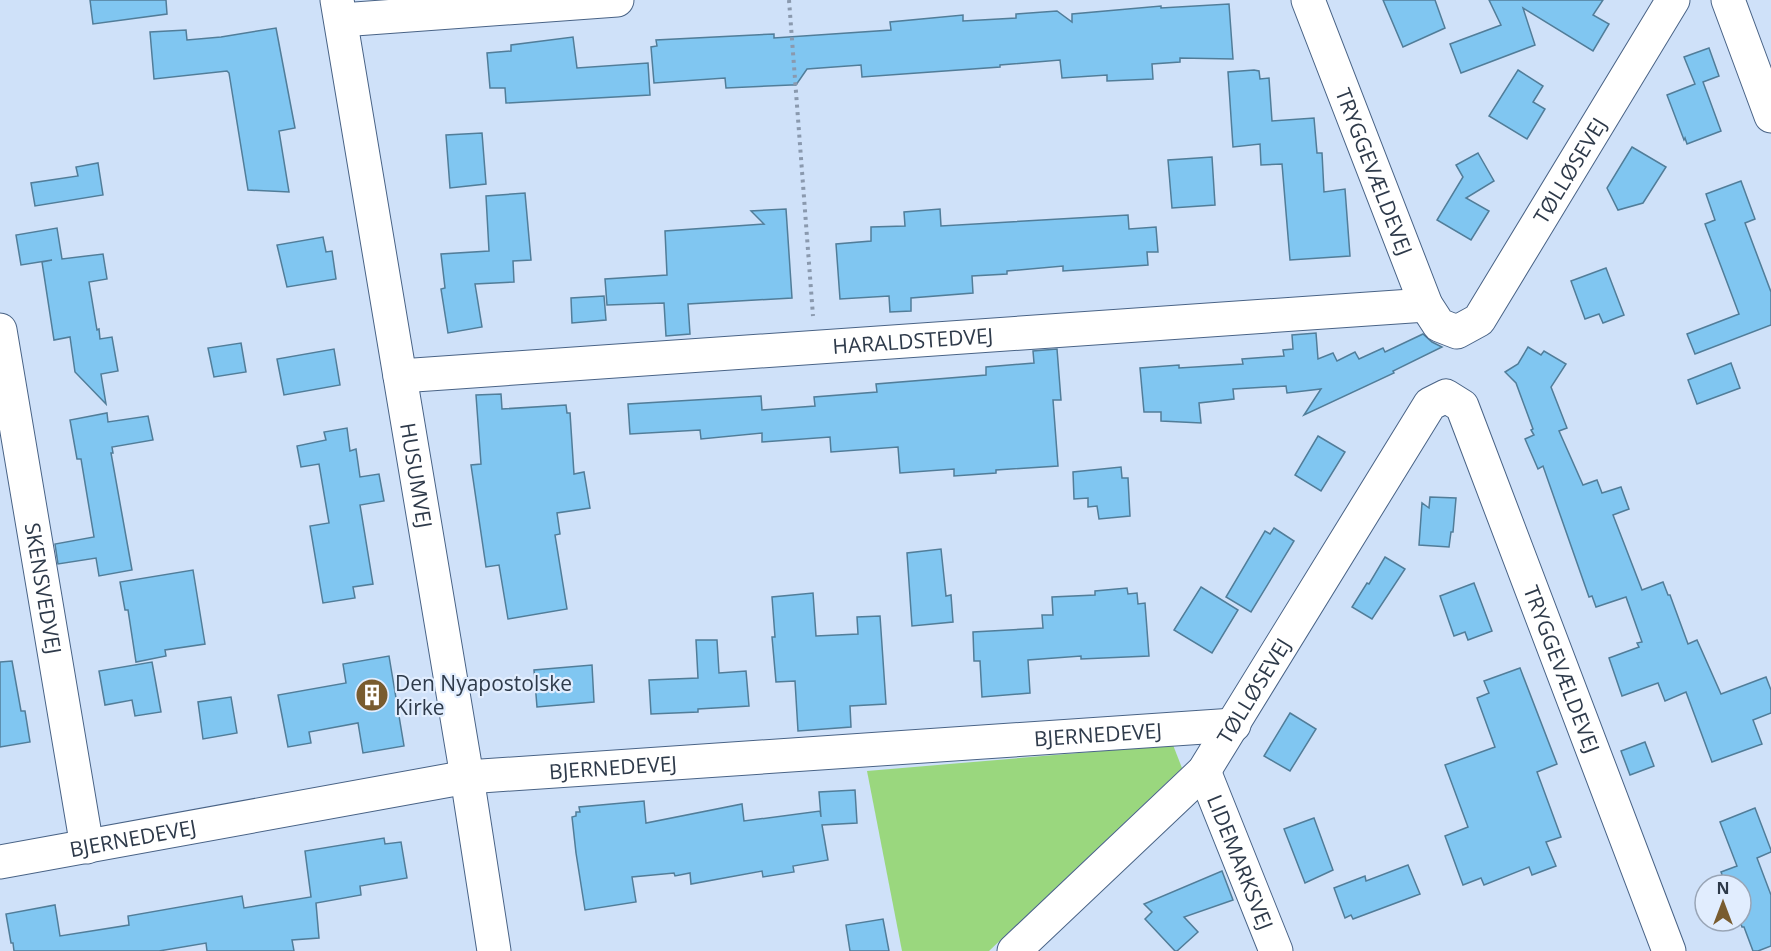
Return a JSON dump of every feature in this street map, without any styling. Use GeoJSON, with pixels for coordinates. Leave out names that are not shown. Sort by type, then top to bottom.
{"type":"FeatureCollection","features":[{"type":"Feature","properties":{"kind":"street"},"geometry":{"type":"LineString","coordinates":[[339,10],[617,0]]}},
{"type":"Feature","properties":{"kind":"street","name":"TRYGGEVÆLDEVEJ"},"geometry":{"type":"LineString","coordinates":[[1308,0],[1426,305],[1439,325],[1457,332]]}},
{"type":"Feature","properties":{"kind":"street","name":"TØLLØSEVEJ"},"geometry":{"type":"LineString","coordinates":[[1457,332],[1479,320],[1673,0]]}},
{"type":"Feature","properties":{"kind":"street"},"geometry":{"type":"LineString","coordinates":[[1728,0],[1771,116]]}},
{"type":"Feature","properties":{"kind":"street","name":"HUSUMVEJ"},"geometry":{"type":"LineString","coordinates":[[339,10],[494,951]]}},
{"type":"Feature","properties":{"kind":"street","name":"HARALDSTEDVEJ"},"geometry":{"type":"LineString","coordinates":[[400,376],[1426,305]]}},
{"type":"Feature","properties":{"kind":"street","name":"SKENSVEDVEJ"},"geometry":{"type":"LineString","coordinates":[[0,330],[87,847]]}},
{"type":"Feature","properties":{"kind":"street","name":"TRYGGEVÆLDEVEJ"},"geometry":{"type":"LineString","coordinates":[[1446,396],[1462,406],[1670,951]]}},
{"type":"Feature","properties":{"kind":"street","name":"TØLLØSEVEJ"},"geometry":{"type":"LineString","coordinates":[[1014,951],[1204,771],[1430,404],[1446,396]]}},
{"type":"Feature","properties":{"kind":"street","name":"BJERNEDEVEJ"},"geometry":{"type":"LineString","coordinates":[[0,862],[467,777],[1234,725]]}},
{"type":"Feature","properties":{"kind":"street","name":"LIDEMARKSVEJ"},"geometry":{"type":"LineString","coordinates":[[1204,771],[1276,951]]}},
{"type":"Feature","properties":{"kind":"path"},"geometry":{"type":"LineString","coordinates":[[789,0],[816,347]]}},
{"type":"Feature","properties":{"kind":"green space"},"geometry":{"type":"Polygon","coordinates":[[[1173,745],[1182,768],[989,951],[902,951],[867,771],[1173,745]]]}},
{"type":"Feature","properties":{"kind":"building"},"geometry":{"type":"Polygon","coordinates":[[[90,0],[166,0],[167,14],[93,24],[90,0]]]}},
{"type":"Feature","properties":{"kind":"building"},"geometry":{"type":"Polygon","coordinates":[[[1383,0],[1435,0],[1445,28],[1403,47],[1383,0]]]}},
{"type":"Feature","properties":{"kind":"building"},"geometry":{"type":"Polygon","coordinates":[[[1489,0],[1603,0],[1593,15],[1609,24],[1593,51],[1523,8],[1535,45],[1461,73],[1450,44],[1501,25],[1489,0]]]}},
{"type":"Feature","properties":{"kind":"building"},"geometry":{"type":"Polygon","coordinates":[[[1229,4],[1233,59],[1180,58],[1180,62],[1152,64],[1153,79],[1107,81],[1107,75],[1062,78],[1060,60],[1000,65],[1000,67],[862,77],[861,65],[807,69],[796,85],[726,88],[725,78],[654,83],[651,47],[657,46],[656,40],[774,34],[774,38],[891,30],[890,22],[963,15],[963,21],[1016,18],[1016,14],[1057,11],[1072,22],[1072,14],[1161,6],[1161,8],[1229,4]]]}},
{"type":"Feature","properties":{"kind":"building"},"geometry":{"type":"Polygon","coordinates":[[[276,28],[295,128],[279,131],[289,192],[248,190],[229,73],[227,71],[154,79],[150,32],[186,30],[187,40],[276,28]]]}},
{"type":"Feature","properties":{"kind":"building"},"geometry":{"type":"Polygon","coordinates":[[[573,37],[577,68],[648,63],[650,95],[506,103],[505,88],[490,88],[487,53],[511,51],[511,45],[573,37]]]}},
{"type":"Feature","properties":{"kind":"building"},"geometry":{"type":"Polygon","coordinates":[[[1709,48],[1719,76],[1703,82],[1721,131],[1687,144],[1667,95],[1695,84],[1684,57],[1709,48]]]}},
{"type":"Feature","properties":{"kind":"building"},"geometry":{"type":"Polygon","coordinates":[[[1518,70],[1543,86],[1533,102],[1545,109],[1527,139],[1489,116],[1518,70]]]}},
{"type":"Feature","properties":{"kind":"building"},"geometry":{"type":"Polygon","coordinates":[[[1259,71],[1260,79],[1269,78],[1272,121],[1314,118],[1317,153],[1322,153],[1324,192],[1345,189],[1350,256],[1290,260],[1282,164],[1261,165],[1260,144],[1233,147],[1228,72],[1259,71]]]}},
{"type":"Feature","properties":{"kind":"building"},"geometry":{"type":"Polygon","coordinates":[[[482,133],[486,184],[450,188],[446,135],[482,133]]]}},
{"type":"Feature","properties":{"kind":"building"},"geometry":{"type":"Polygon","coordinates":[[[1632,147],[1666,167],[1643,203],[1618,210],[1607,188],[1632,147]]]}},
{"type":"Feature","properties":{"kind":"building"},"geometry":{"type":"Polygon","coordinates":[[[1478,153],[1494,181],[1466,198],[1489,211],[1471,240],[1437,220],[1463,177],[1456,165],[1478,153]]]}},
{"type":"Feature","properties":{"kind":"building"},"geometry":{"type":"Polygon","coordinates":[[[1212,157],[1215,205],[1172,208],[1168,160],[1212,157]]]}},
{"type":"Feature","properties":{"kind":"building"},"geometry":{"type":"Polygon","coordinates":[[[98,163],[103,195],[35,206],[31,183],[78,176],[76,167],[98,163]]]}},
{"type":"Feature","properties":{"kind":"building"},"geometry":{"type":"Polygon","coordinates":[[[1741,181],[1755,219],[1745,223],[1771,292],[1771,325],[1695,354],[1687,334],[1739,314],[1705,224],[1715,220],[1706,194],[1741,181]]]}},
{"type":"Feature","properties":{"kind":"building"},"geometry":{"type":"Polygon","coordinates":[[[525,193],[531,260],[513,261],[514,282],[475,284],[482,327],[448,333],[441,289],[445,288],[441,254],[489,251],[486,196],[525,193]]]}},
{"type":"Feature","properties":{"kind":"building"},"geometry":{"type":"Polygon","coordinates":[[[786,209],[792,298],[688,304],[690,334],[666,336],[664,303],[607,305],[605,279],[667,275],[665,231],[764,224],[751,211],[786,209]]]}},
{"type":"Feature","properties":{"kind":"building"},"geometry":{"type":"Polygon","coordinates":[[[940,209],[941,226],[1128,215],[1129,229],[1156,227],[1158,252],[1147,252],[1148,265],[1063,271],[1063,266],[1007,271],[1007,274],[972,276],[973,293],[911,298],[911,311],[890,312],[889,296],[840,299],[836,244],[871,241],[871,227],[905,226],[904,212],[940,209]]]}},
{"type":"Feature","properties":{"kind":"building"},"geometry":{"type":"Polygon","coordinates":[[[57,228],[62,259],[103,254],[107,279],[89,282],[97,330],[99,329],[100,339],[112,337],[118,371],[101,374],[106,404],[75,372],[70,337],[54,340],[42,262],[52,260],[21,265],[16,235],[57,228]]]}},
{"type":"Feature","properties":{"kind":"building"},"geometry":{"type":"Polygon","coordinates":[[[323,237],[326,252],[332,251],[336,279],[287,287],[277,245],[323,237]]]}},
{"type":"Feature","properties":{"kind":"building"},"geometry":{"type":"Polygon","coordinates":[[[1606,268],[1624,315],[1603,323],[1599,314],[1585,319],[1571,281],[1606,268]]]}},
{"type":"Feature","properties":{"kind":"building"},"geometry":{"type":"Polygon","coordinates":[[[604,296],[606,320],[572,323],[571,298],[604,296]]]}},
{"type":"Feature","properties":{"kind":"building"},"geometry":{"type":"Polygon","coordinates":[[[1316,333],[1318,359],[1333,353],[1337,361],[1355,352],[1359,359],[1383,348],[1385,352],[1423,334],[1442,347],[1393,371],[1394,373],[1304,415],[1321,389],[1287,393],[1286,386],[1233,389],[1234,399],[1199,403],[1201,423],[1161,421],[1161,412],[1144,412],[1140,368],[1243,364],[1242,359],[1284,356],[1283,350],[1293,349],[1292,335],[1316,333]]]}},
{"type":"Feature","properties":{"kind":"building"},"geometry":{"type":"Polygon","coordinates":[[[241,343],[246,372],[214,377],[208,348],[241,343]]]}},
{"type":"Feature","properties":{"kind":"building"},"geometry":{"type":"Polygon","coordinates":[[[1528,347],[1541,355],[1544,351],[1566,364],[1551,387],[1567,428],[1559,431],[1583,485],[1597,480],[1602,493],[1621,487],[1629,509],[1613,515],[1642,590],[1663,582],[1688,644],[1697,640],[1721,694],[1766,677],[1771,690],[1771,713],[1753,720],[1762,744],[1712,762],[1686,692],[1665,701],[1658,683],[1622,696],[1609,658],[1639,647],[1637,643],[1642,642],[1626,597],[1596,607],[1592,596],[1589,597],[1543,466],[1538,469],[1525,439],[1534,435],[1531,430],[1533,429],[1516,383],[1505,372],[1518,364],[1528,347]]]}},
{"type":"Feature","properties":{"kind":"building"},"geometry":{"type":"Polygon","coordinates":[[[334,349],[340,385],[284,395],[277,359],[334,349]]]}},
{"type":"Feature","properties":{"kind":"building"},"geometry":{"type":"Polygon","coordinates":[[[1057,349],[1061,400],[1053,400],[1058,466],[996,470],[996,473],[954,476],[954,469],[900,473],[898,447],[831,452],[830,437],[762,442],[762,433],[701,439],[700,430],[630,434],[628,404],[761,396],[762,410],[815,406],[814,397],[877,392],[876,384],[986,375],[986,367],[1034,363],[1033,351],[1057,349]]]}},
{"type":"Feature","properties":{"kind":"building"},"geometry":{"type":"Polygon","coordinates":[[[1731,363],[1740,388],[1697,404],[1688,380],[1731,363]]]}},
{"type":"Feature","properties":{"kind":"building"},"geometry":{"type":"Polygon","coordinates":[[[501,394],[502,409],[566,405],[567,413],[570,413],[574,474],[584,472],[590,508],[557,513],[560,534],[555,535],[567,609],[508,619],[499,565],[486,567],[471,465],[481,464],[476,395],[501,394]]]}},
{"type":"Feature","properties":{"kind":"building"},"geometry":{"type":"Polygon","coordinates":[[[107,413],[108,422],[148,416],[153,440],[112,447],[113,453],[111,453],[132,570],[99,576],[96,558],[58,564],[55,544],[94,537],[81,459],[77,459],[70,420],[107,413]]]}},
{"type":"Feature","properties":{"kind":"building"},"geometry":{"type":"Polygon","coordinates":[[[347,428],[350,451],[356,449],[360,477],[379,474],[384,501],[360,505],[373,584],[353,587],[355,598],[323,603],[310,526],[329,523],[319,464],[301,467],[297,446],[326,440],[324,432],[347,428]]]}},
{"type":"Feature","properties":{"kind":"building"},"geometry":{"type":"Polygon","coordinates":[[[1318,436],[1345,452],[1321,491],[1295,475],[1318,436]]]}},
{"type":"Feature","properties":{"kind":"building"},"geometry":{"type":"Polygon","coordinates":[[[1121,467],[1122,478],[1128,478],[1130,516],[1099,519],[1097,506],[1088,507],[1088,498],[1074,499],[1073,472],[1121,467]]]}},
{"type":"Feature","properties":{"kind":"building"},"geometry":{"type":"Polygon","coordinates":[[[1430,497],[1456,498],[1453,532],[1451,532],[1449,547],[1419,545],[1422,503],[1429,508],[1430,497]]]}},
{"type":"Feature","properties":{"kind":"building"},"geometry":{"type":"Polygon","coordinates":[[[1274,528],[1294,541],[1251,612],[1226,597],[1265,531],[1270,534],[1274,528]]]}},
{"type":"Feature","properties":{"kind":"building"},"geometry":{"type":"Polygon","coordinates":[[[941,549],[946,596],[951,595],[953,622],[912,626],[907,553],[941,549]]]}},
{"type":"Feature","properties":{"kind":"building"},"geometry":{"type":"Polygon","coordinates":[[[1385,557],[1405,569],[1372,619],[1352,607],[1385,557]]]}},
{"type":"Feature","properties":{"kind":"building"},"geometry":{"type":"Polygon","coordinates":[[[193,570],[205,644],[165,650],[166,656],[136,662],[128,610],[125,610],[120,582],[193,570]]]}},
{"type":"Feature","properties":{"kind":"building"},"geometry":{"type":"Polygon","coordinates":[[[1474,583],[1492,631],[1468,640],[1465,632],[1454,636],[1440,596],[1474,583]]]}},
{"type":"Feature","properties":{"kind":"building"},"geometry":{"type":"Polygon","coordinates":[[[1201,587],[1238,610],[1212,653],[1174,630],[1201,587]]]}},
{"type":"Feature","properties":{"kind":"building"},"geometry":{"type":"Polygon","coordinates":[[[1127,588],[1128,594],[1137,593],[1138,604],[1145,603],[1149,656],[1081,659],[1081,656],[1028,660],[1030,693],[982,697],[980,661],[974,661],[973,632],[1043,628],[1042,615],[1053,615],[1052,597],[1095,595],[1095,591],[1127,588]]]}},
{"type":"Feature","properties":{"kind":"building"},"geometry":{"type":"Polygon","coordinates":[[[813,593],[816,636],[858,634],[857,617],[880,616],[886,704],[850,706],[851,727],[798,731],[795,681],[776,682],[772,637],[775,637],[772,597],[813,593]]]}},
{"type":"Feature","properties":{"kind":"building"},"geometry":{"type":"Polygon","coordinates":[[[696,640],[717,640],[719,673],[746,671],[749,706],[698,709],[698,712],[651,714],[649,680],[698,678],[696,640]]]}},
{"type":"Feature","properties":{"kind":"building"},"geometry":{"type":"Polygon","coordinates":[[[389,656],[404,746],[363,753],[358,723],[309,732],[311,743],[288,747],[278,695],[346,683],[343,664],[389,656]]]}},
{"type":"Feature","properties":{"kind":"building"},"geometry":{"type":"Polygon","coordinates":[[[12,661],[21,711],[25,711],[30,742],[0,747],[0,662],[12,661]]]}},
{"type":"Feature","properties":{"kind":"building"},"geometry":{"type":"Polygon","coordinates":[[[152,662],[161,712],[135,716],[132,700],[105,705],[99,671],[152,662]]]}},
{"type":"Feature","properties":{"kind":"building"},"geometry":{"type":"Polygon","coordinates":[[[592,665],[594,702],[537,707],[534,670],[592,665]]]}},
{"type":"Feature","properties":{"kind":"building"},"geometry":{"type":"Polygon","coordinates":[[[1520,668],[1557,764],[1537,772],[1561,837],[1546,842],[1556,866],[1532,875],[1529,867],[1484,885],[1481,878],[1463,885],[1445,836],[1468,827],[1445,765],[1495,747],[1477,698],[1489,693],[1484,681],[1520,668]]]}},
{"type":"Feature","properties":{"kind":"building"},"geometry":{"type":"Polygon","coordinates":[[[231,697],[237,733],[203,739],[198,702],[231,697]]]}},
{"type":"Feature","properties":{"kind":"building"},"geometry":{"type":"Polygon","coordinates":[[[1290,713],[1316,729],[1290,771],[1264,756],[1290,713]]]}},
{"type":"Feature","properties":{"kind":"building"},"geometry":{"type":"Polygon","coordinates":[[[1645,742],[1654,766],[1630,775],[1621,751],[1645,742]]]}},
{"type":"Feature","properties":{"kind":"building"},"geometry":{"type":"Polygon","coordinates":[[[855,790],[857,823],[822,825],[828,860],[793,866],[794,872],[763,877],[762,871],[691,884],[690,873],[675,876],[674,873],[632,877],[636,902],[585,910],[572,817],[576,816],[576,812],[580,812],[579,807],[644,801],[646,823],[742,804],[744,821],[820,811],[821,817],[819,792],[855,790]]]}},
{"type":"Feature","properties":{"kind":"building"},"geometry":{"type":"Polygon","coordinates":[[[1755,808],[1771,850],[1757,858],[1771,895],[1771,946],[1758,951],[1753,951],[1746,933],[1753,933],[1753,873],[1721,873],[1737,866],[1720,822],[1755,808]]]}},
{"type":"Feature","properties":{"kind":"building"},"geometry":{"type":"Polygon","coordinates":[[[1314,818],[1333,870],[1305,883],[1284,829],[1314,818]]]}},
{"type":"Feature","properties":{"kind":"building"},"geometry":{"type":"Polygon","coordinates":[[[384,838],[385,844],[401,842],[407,878],[360,886],[361,895],[316,903],[319,938],[292,940],[294,951],[207,951],[206,943],[159,951],[14,951],[13,943],[11,943],[6,914],[55,905],[60,936],[129,925],[128,916],[242,896],[244,908],[311,897],[305,851],[384,838]]]}},
{"type":"Feature","properties":{"kind":"building"},"geometry":{"type":"Polygon","coordinates":[[[1408,865],[1420,894],[1353,919],[1351,915],[1345,918],[1334,888],[1365,876],[1366,881],[1408,865]]]}},
{"type":"Feature","properties":{"kind":"building"},"geometry":{"type":"Polygon","coordinates":[[[1222,871],[1233,900],[1184,917],[1198,932],[1175,951],[1145,919],[1152,912],[1144,904],[1222,871]]]}},
{"type":"Feature","properties":{"kind":"building"},"geometry":{"type":"Polygon","coordinates":[[[883,919],[889,951],[850,951],[846,925],[883,919]]]}},
{"type":"Feature","properties":{"kind":"place","name":"Den Nyapostolske Kirke"},"geometry":{"type":"Point","coordinates":[372,695]}}]}
